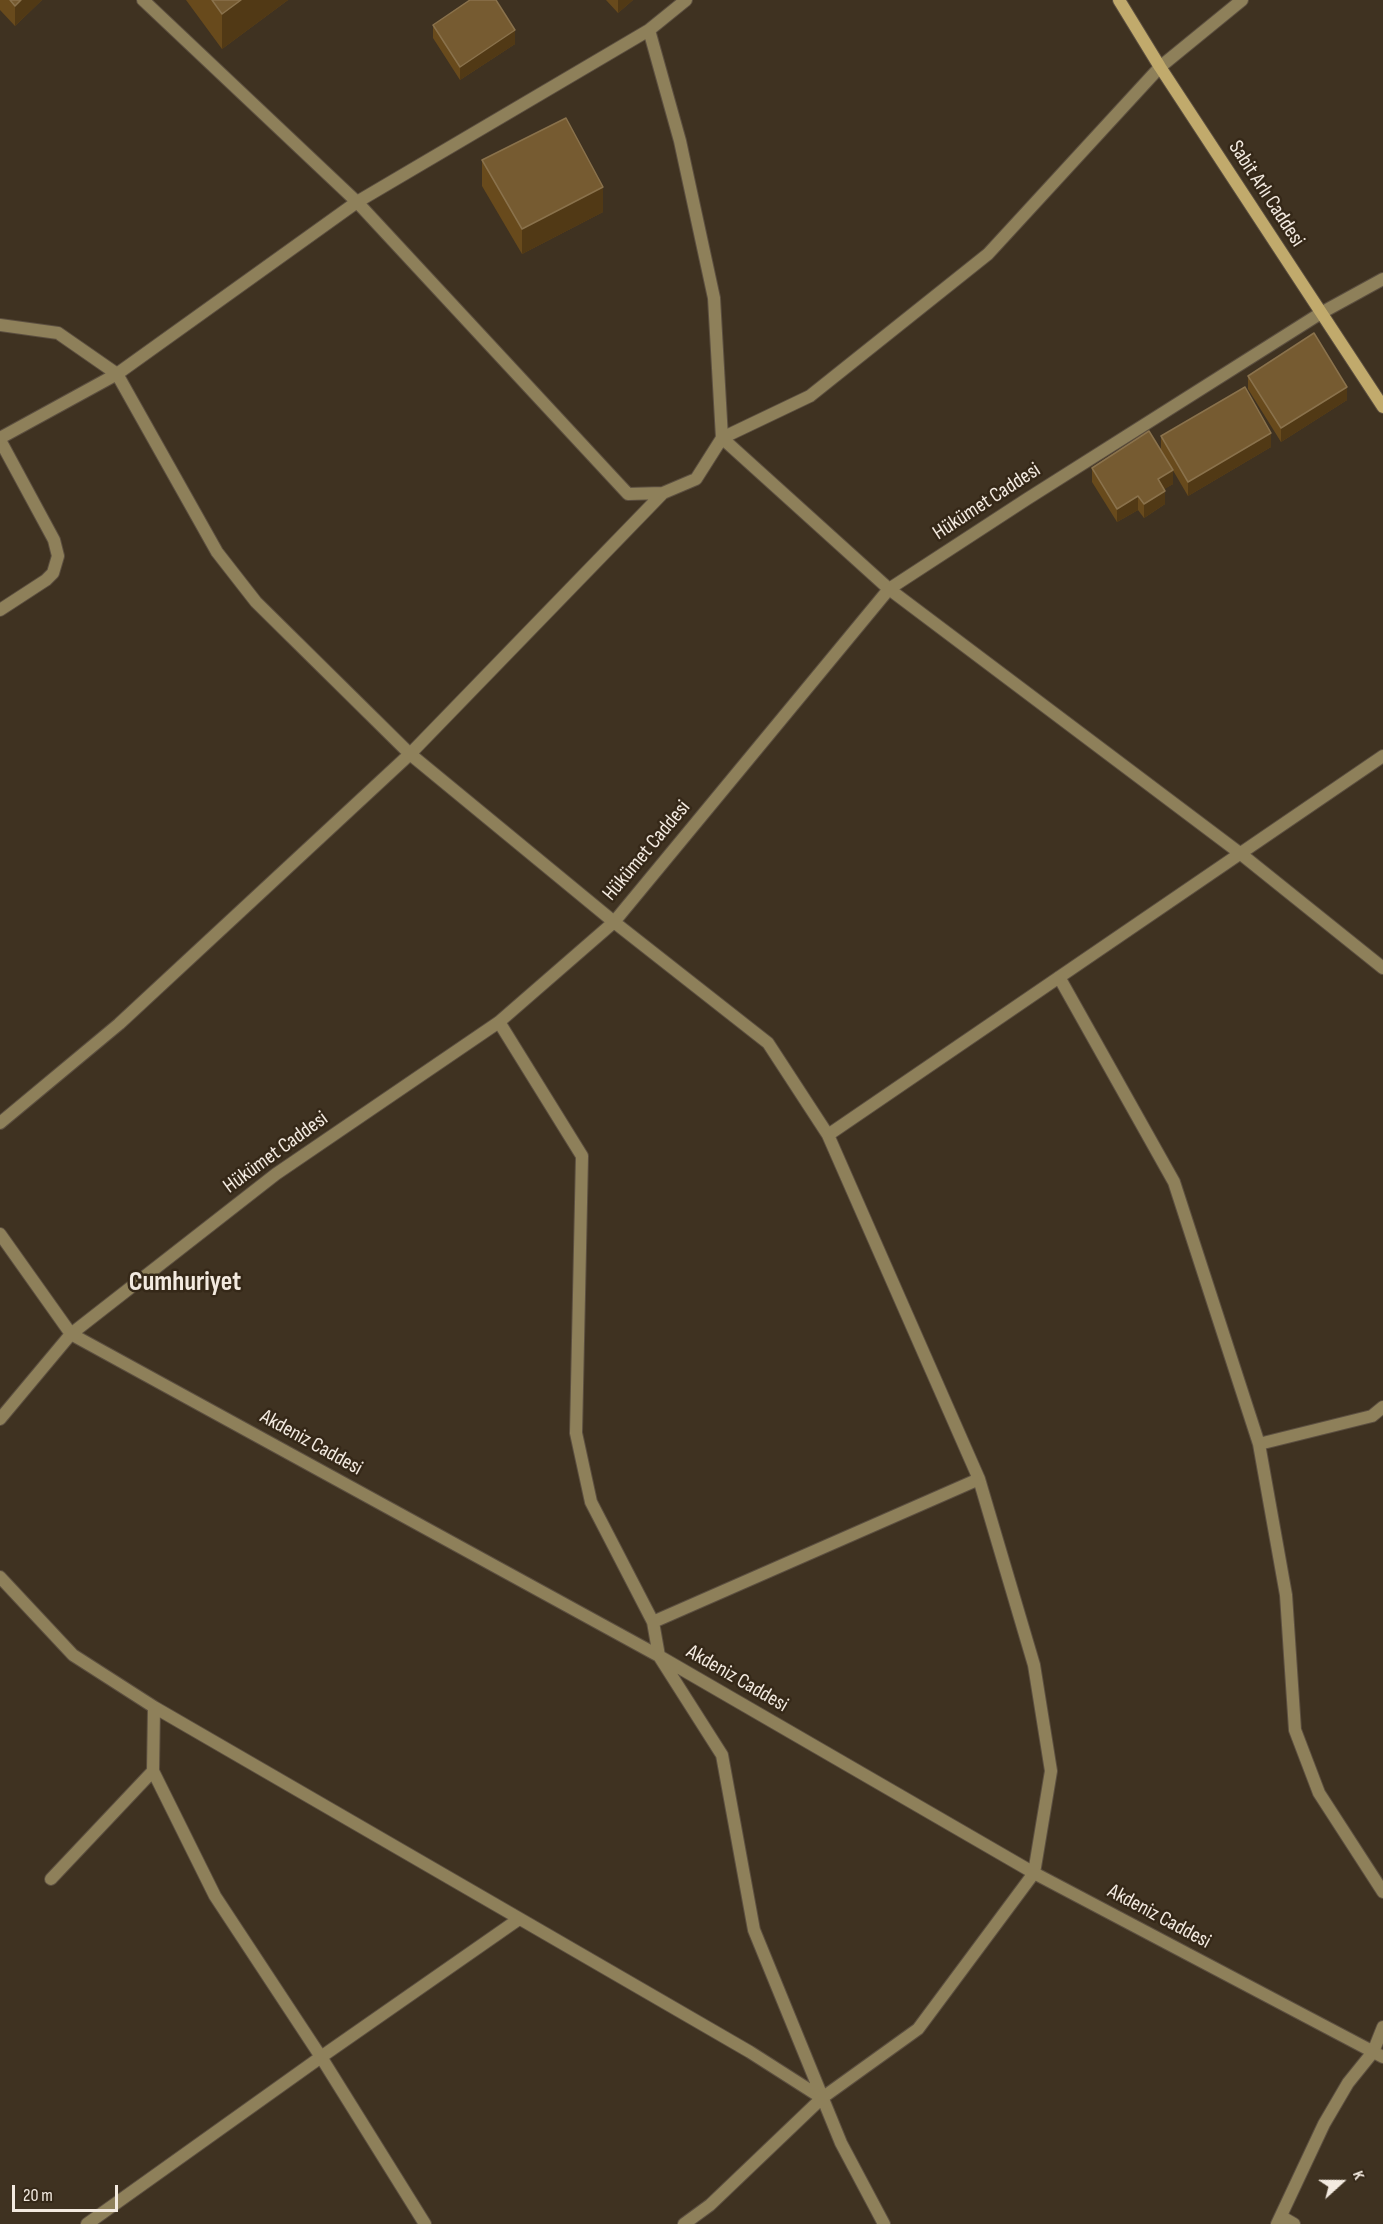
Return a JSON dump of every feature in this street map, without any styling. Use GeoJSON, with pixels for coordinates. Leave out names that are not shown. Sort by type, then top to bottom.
{"type":"FeatureCollection","features":[{"type":"Feature","properties":{"kind":"main road","name":"Sabit Arlı Caddesi"},"geometry":{"type":"LineString","coordinates":[[1119,0],[1160,68],[1383,407]]}},
{"type":"Feature","properties":{"kind":"street"},"geometry":{"type":"LineString","coordinates":[[143,0],[357,202],[628,494],[663,493],[696,479],[722,438],[810,396],[988,254],[1160,68],[1242,0]]}},
{"type":"Feature","properties":{"kind":"street"},"geometry":{"type":"LineString","coordinates":[[0,610],[46,580],[52,573],[58,556],[54,540],[0,439],[117,374],[357,202],[649,30],[686,0]]}},
{"type":"Feature","properties":{"kind":"street"},"geometry":{"type":"LineString","coordinates":[[649,30],[680,141],[714,298],[722,438],[889,589],[1241,854],[1383,968]]}},
{"type":"Feature","properties":{"kind":"street","name":"Hükümet Caddesi"},"geometry":{"type":"LineString","coordinates":[[0,1419],[71,1334],[276,1174],[499,1022],[614,922],[889,589],[1321,313],[1383,279]]}},
{"type":"Feature","properties":{"kind":"street"},"geometry":{"type":"LineString","coordinates":[[0,325],[58,333],[117,374],[217,552],[256,602],[410,754],[614,922],[768,1043],[828,1135],[979,1479],[1034,1665],[1051,1771],[1034,1873],[918,2029],[822,2098],[710,2205],[684,2224]]}},
{"type":"Feature","properties":{"kind":"street"},"geometry":{"type":"LineString","coordinates":[[0,1123],[119,1024],[410,754],[663,493]]}},
{"type":"Feature","properties":{"kind":"street"},"geometry":{"type":"LineString","coordinates":[[828,1135],[1383,756]]}},
{"type":"Feature","properties":{"kind":"street"},"geometry":{"type":"LineString","coordinates":[[1059,977],[1174,1182],[1259,1444],[1286,1595],[1295,1730],[1319,1793],[1383,1892]]}},
{"type":"Feature","properties":{"kind":"street"},"geometry":{"type":"LineString","coordinates":[[499,1022],[582,1156],[576,1433],[591,1502],[653,1622],[659,1656],[723,1755],[754,1930],[841,2143],[884,2224]]}},
{"type":"Feature","properties":{"kind":"street"},"geometry":{"type":"LineString","coordinates":[[0,1234],[71,1334]]}},
{"type":"Feature","properties":{"kind":"street","name":"Akdeniz Caddesi"},"geometry":{"type":"LineString","coordinates":[[71,1334],[659,1656],[1034,1873],[1378,2054]]}},
{"type":"Feature","properties":{"kind":"street"},"geometry":{"type":"LineString","coordinates":[[1259,1444],[1371,1416],[1383,1407]]}},
{"type":"Feature","properties":{"kind":"street"},"geometry":{"type":"LineString","coordinates":[[653,1622],[979,1479]]}},
{"type":"Feature","properties":{"kind":"street"},"geometry":{"type":"LineString","coordinates":[[0,1577],[73,1655],[154,1707],[750,2052],[822,2098]]}},
{"type":"Feature","properties":{"kind":"street"},"geometry":{"type":"LineString","coordinates":[[154,1707],[153,1771],[215,1896],[321,2057],[425,2224]]}},
{"type":"Feature","properties":{"kind":"street"},"geometry":{"type":"LineString","coordinates":[[51,1879],[153,1771]]}},
{"type":"Feature","properties":{"kind":"street"},"geometry":{"type":"LineString","coordinates":[[87,2224],[519,1919]]}},
{"type":"Feature","properties":{"kind":"street"},"geometry":{"type":"LineString","coordinates":[[1294,2224],[1280,2220],[1323,2124],[1348,2083],[1378,2054],[1383,2027]]}},
{"type":"Feature","properties":{"kind":"building"},"geometry":{"type":"Polygon","coordinates":[[[10,0],[21,0],[15,6],[10,0]]]}},
{"type":"Feature","properties":{"kind":"building"},"geometry":{"type":"Polygon","coordinates":[[[212,0],[241,0],[222,14],[212,0]]]}},
{"type":"Feature","properties":{"kind":"building"},"geometry":{"type":"Polygon","coordinates":[[[470,0],[496,0],[515,30],[460,67],[433,25],[470,0]]]}},
{"type":"Feature","properties":{"kind":"building"},"geometry":{"type":"Polygon","coordinates":[[[566,118],[603,187],[522,229],[482,160],[566,118]]]}},
{"type":"Feature","properties":{"kind":"building"},"geometry":{"type":"Polygon","coordinates":[[[1314,333],[1347,387],[1281,428],[1248,376],[1314,333]]]}},
{"type":"Feature","properties":{"kind":"building"},"geometry":{"type":"Polygon","coordinates":[[[1245,387],[1271,433],[1188,482],[1161,436],[1245,387]]]}},
{"type":"Feature","properties":{"kind":"building"},"geometry":{"type":"Polygon","coordinates":[[[1149,431],[1173,470],[1158,479],[1165,491],[1144,504],[1138,496],[1117,509],[1092,468],[1149,431]]]}},
{"type":"Feature","properties":{"kind":"district","name":"Cumhuriyet"},"geometry":{"type":"Point","coordinates":[185,1283]}}]}
